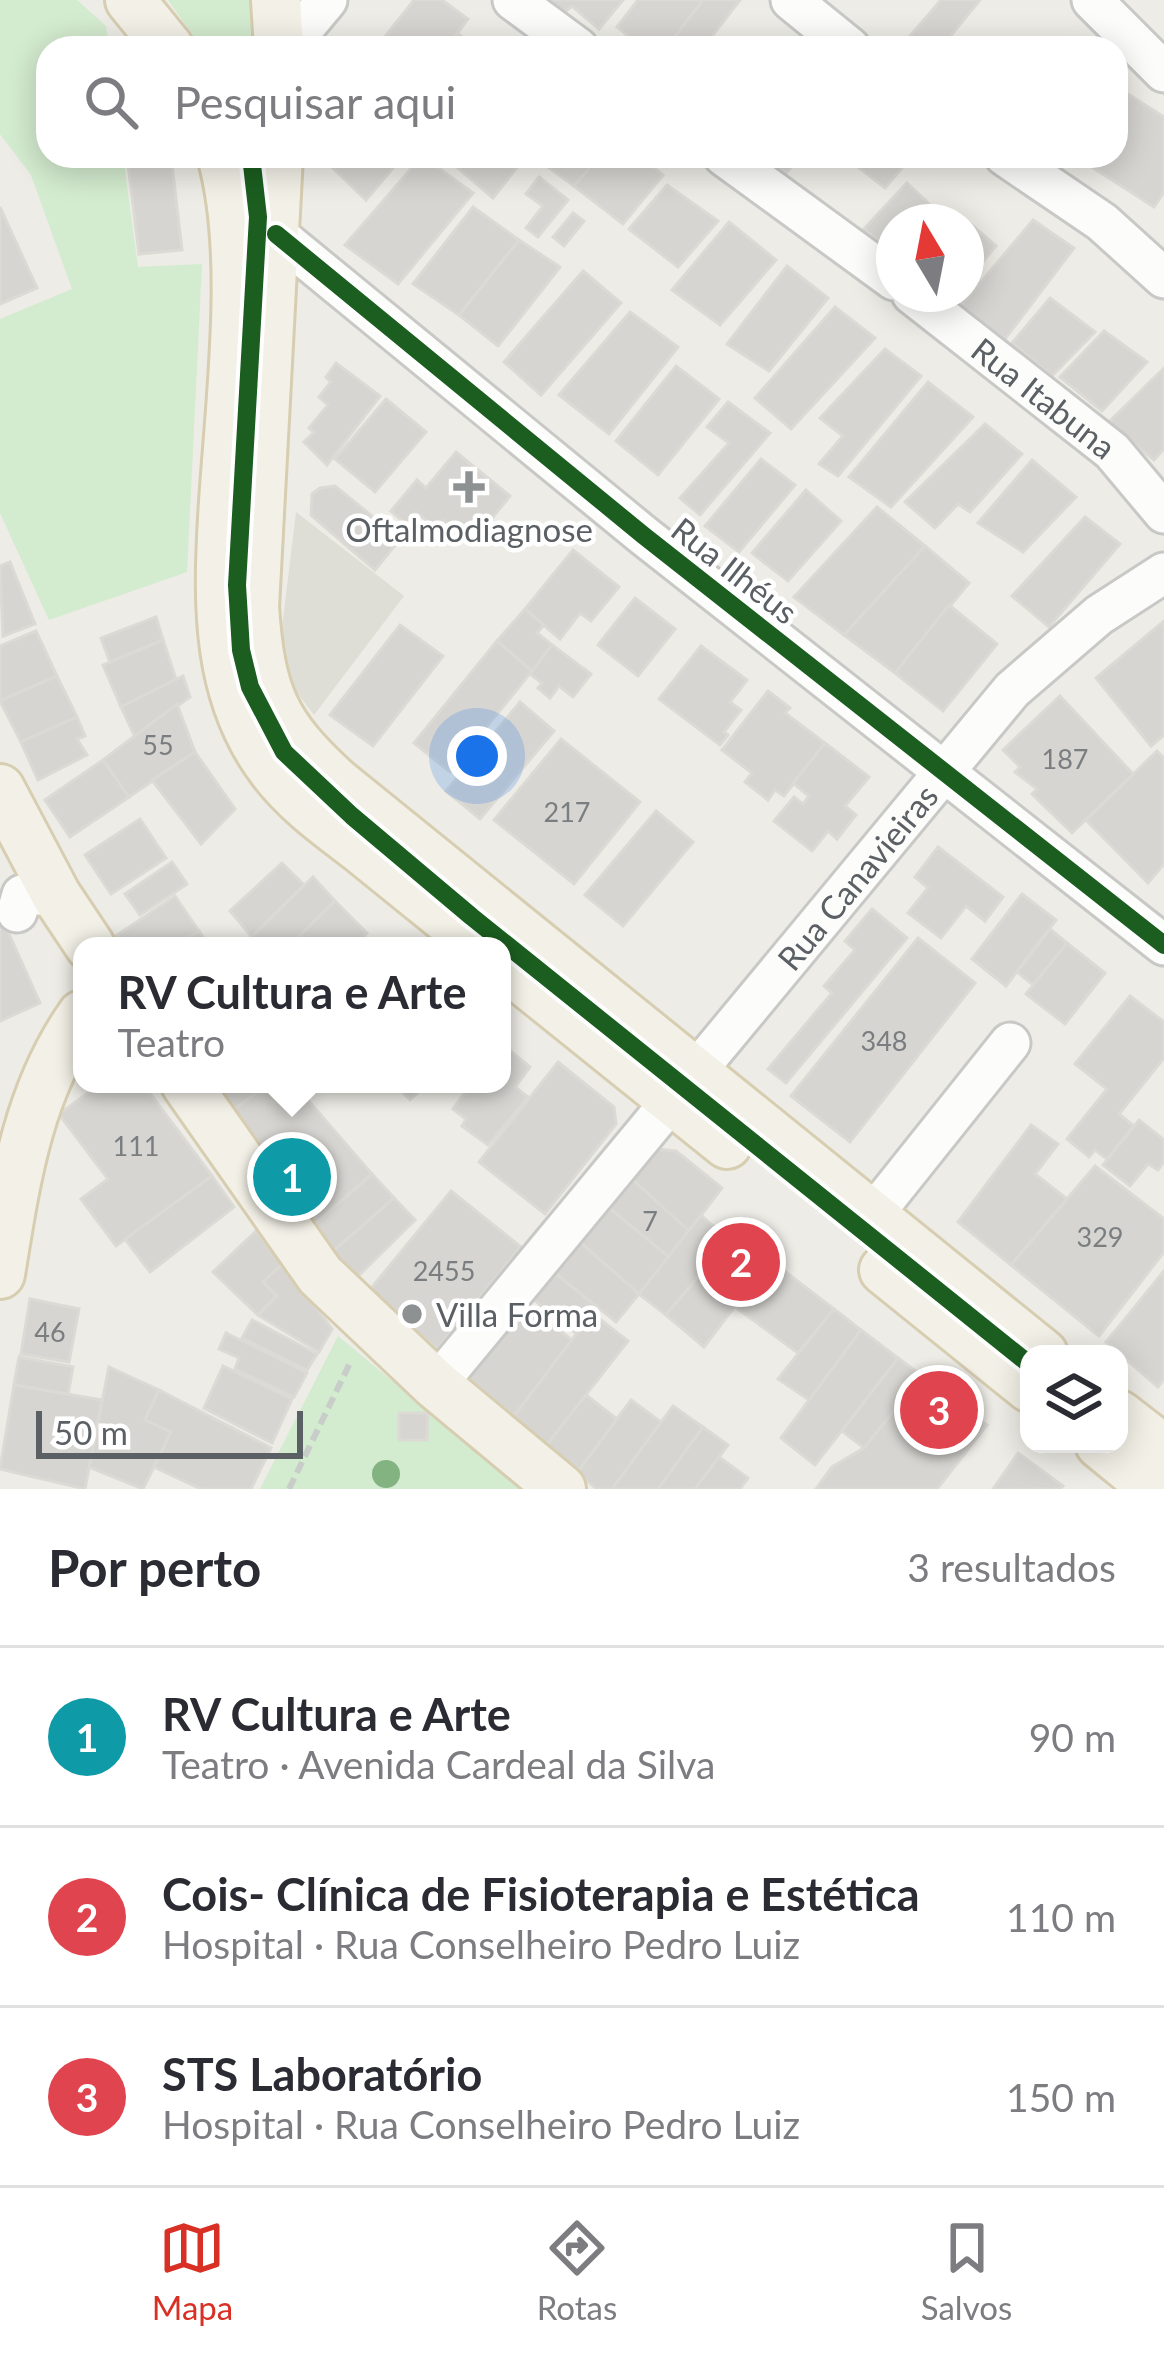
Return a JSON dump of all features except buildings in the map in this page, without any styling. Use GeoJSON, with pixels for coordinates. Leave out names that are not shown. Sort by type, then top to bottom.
{"type":"FeatureCollection","features":[{"type":"Feature","properties":{"kind":"main road"},"geometry":{"type":"LineString","coordinates":[[130,0],[159,36]]}},
{"type":"Feature","properties":{"kind":"main road"},"geometry":{"type":"LineString","coordinates":[[276,0],[281,36]]}},
{"type":"Feature","properties":{"kind":"main road"},"geometry":{"type":"LineString","coordinates":[[226,168],[236,265],[220,609],[234,698],[250,736],[274,773],[309,808],[471,937]]}},
{"type":"Feature","properties":{"kind":"main road"},"geometry":{"type":"LineString","coordinates":[[278,168],[254,607],[257,649],[278,718],[304,753],[337,783],[1020,1379]]}},
{"type":"Feature","properties":{"kind":"main road"},"geometry":{"type":"LineString","coordinates":[[6,815],[37,903],[79,937]]}},
{"type":"Feature","properties":{"kind":"main road"},"geometry":{"type":"LineString","coordinates":[[511,968],[871,1217],[1032,1345]]}},
{"type":"Feature","properties":{"kind":"main road"},"geometry":{"type":"LineString","coordinates":[[0,1274],[29,1119],[73,1030]]}},
{"type":"Feature","properties":{"kind":"main road"},"geometry":{"type":"LineString","coordinates":[[192,1093],[320,1275],[436,1385],[560,1489]]}},
{"type":"Feature","properties":{"kind":"main road"},"geometry":{"type":"LineString","coordinates":[[1128,1421],[1164,1450]]}},
{"type":"Feature","properties":{"kind":"main road"},"geometry":{"type":"LineString","coordinates":[[1111,1453],[1155,1489]]}},
{"type":"Feature","properties":{"kind":"street"},"geometry":{"type":"LineString","coordinates":[[294,36],[327,0]]}},
{"type":"Feature","properties":{"kind":"street"},"geometry":{"type":"LineString","coordinates":[[513,0],[562,36]]}},
{"type":"Feature","properties":{"kind":"street"},"geometry":{"type":"LineString","coordinates":[[791,0],[835,36]]}},
{"type":"Feature","properties":{"kind":"street"},"geometry":{"type":"LineString","coordinates":[[1092,0],[1164,72]]}},
{"type":"Feature","properties":{"kind":"street"},"geometry":{"type":"LineString","coordinates":[[740,168],[876,267]]}},
{"type":"Feature","properties":{"kind":"street"},"geometry":{"type":"LineString","coordinates":[[1023,168],[1102,221],[1164,278]]}},
{"type":"Feature","properties":{"kind":"street","name":"Rua Ilhéus"},"geometry":{"type":"LineString","coordinates":[[276,234],[643,535],[1164,945]]}},
{"type":"Feature","properties":{"kind":"street","name":"Rua Itabuna"},"geometry":{"type":"LineString","coordinates":[[935,312],[1112,451],[1164,513]]}},
{"type":"Feature","properties":{"kind":"street","name":"Rua Canavieiras"},"geometry":{"type":"LineString","coordinates":[[436,1385],[1012,690],[1099,615],[1164,574]]}},
{"type":"Feature","properties":{"kind":"street"},"geometry":{"type":"LineString","coordinates":[[871,1217],[1010,1043]]}},
{"type":"Feature","properties":{"kind":"path"},"geometry":{"type":"LineString","coordinates":[[289,1489],[369,1325]]}},
{"type":"Feature","properties":{"kind":"shaded area"},"geometry":{"type":"Polygon","coordinates":[[[296,512],[404,596],[314,715],[289,682],[282,628],[296,512]]]}},
{"type":"Feature","properties":{"kind":"green space"},"geometry":{"type":"Polygon","coordinates":[[[0,0],[77,0],[106,26],[107,36],[36,36],[36,168],[125,168],[138,267],[202,264],[187,572],[49,620],[0,513],[0,319],[72,289],[31,175],[0,134],[0,0]]]}},
{"type":"Feature","properties":{"kind":"green space"},"geometry":{"type":"Polygon","coordinates":[[[168,0],[255,0],[259,36],[194,36],[168,0]]]}},
{"type":"Feature","properties":{"kind":"green space"},"geometry":{"type":"Polygon","coordinates":[[[338,1336],[523,1489],[260,1489],[338,1336]]]}},
{"type":"Feature","properties":{"kind":"cycle path"},"geometry":{"type":"LineString","coordinates":[[252,168],[258,217],[237,585],[241,650],[250,687],[284,752],[352,816],[497,937]]}},
{"type":"Feature","properties":{"kind":"cycle path"},"geometry":{"type":"LineString","coordinates":[[276,234],[643,535],[1164,945]]}},
{"type":"Feature","properties":{"kind":"cycle path"},"geometry":{"type":"LineString","coordinates":[[511,948],[1020,1357]]}},
{"type":"Feature","properties":{"kind":"place","name":"Oftalmodiagnose"},"geometry":{"type":"Point","coordinates":[469,487]}},
{"type":"Feature","properties":{"kind":"place","name":"RV Cultura e Arte"},"geometry":{"type":"Point","coordinates":[292,1177]}},
{"type":"Feature","properties":{"kind":"place","name":"Cois- Clínica de Fisioterapia e Estética"},"geometry":{"type":"Point","coordinates":[741,1262]}},
{"type":"Feature","properties":{"kind":"place","name":"Villa Forma"},"geometry":{"type":"Point","coordinates":[412,1314]}},
{"type":"Feature","properties":{"kind":"place","name":"STS Laboratório"},"geometry":{"type":"Point","coordinates":[939,1410]}}]}
